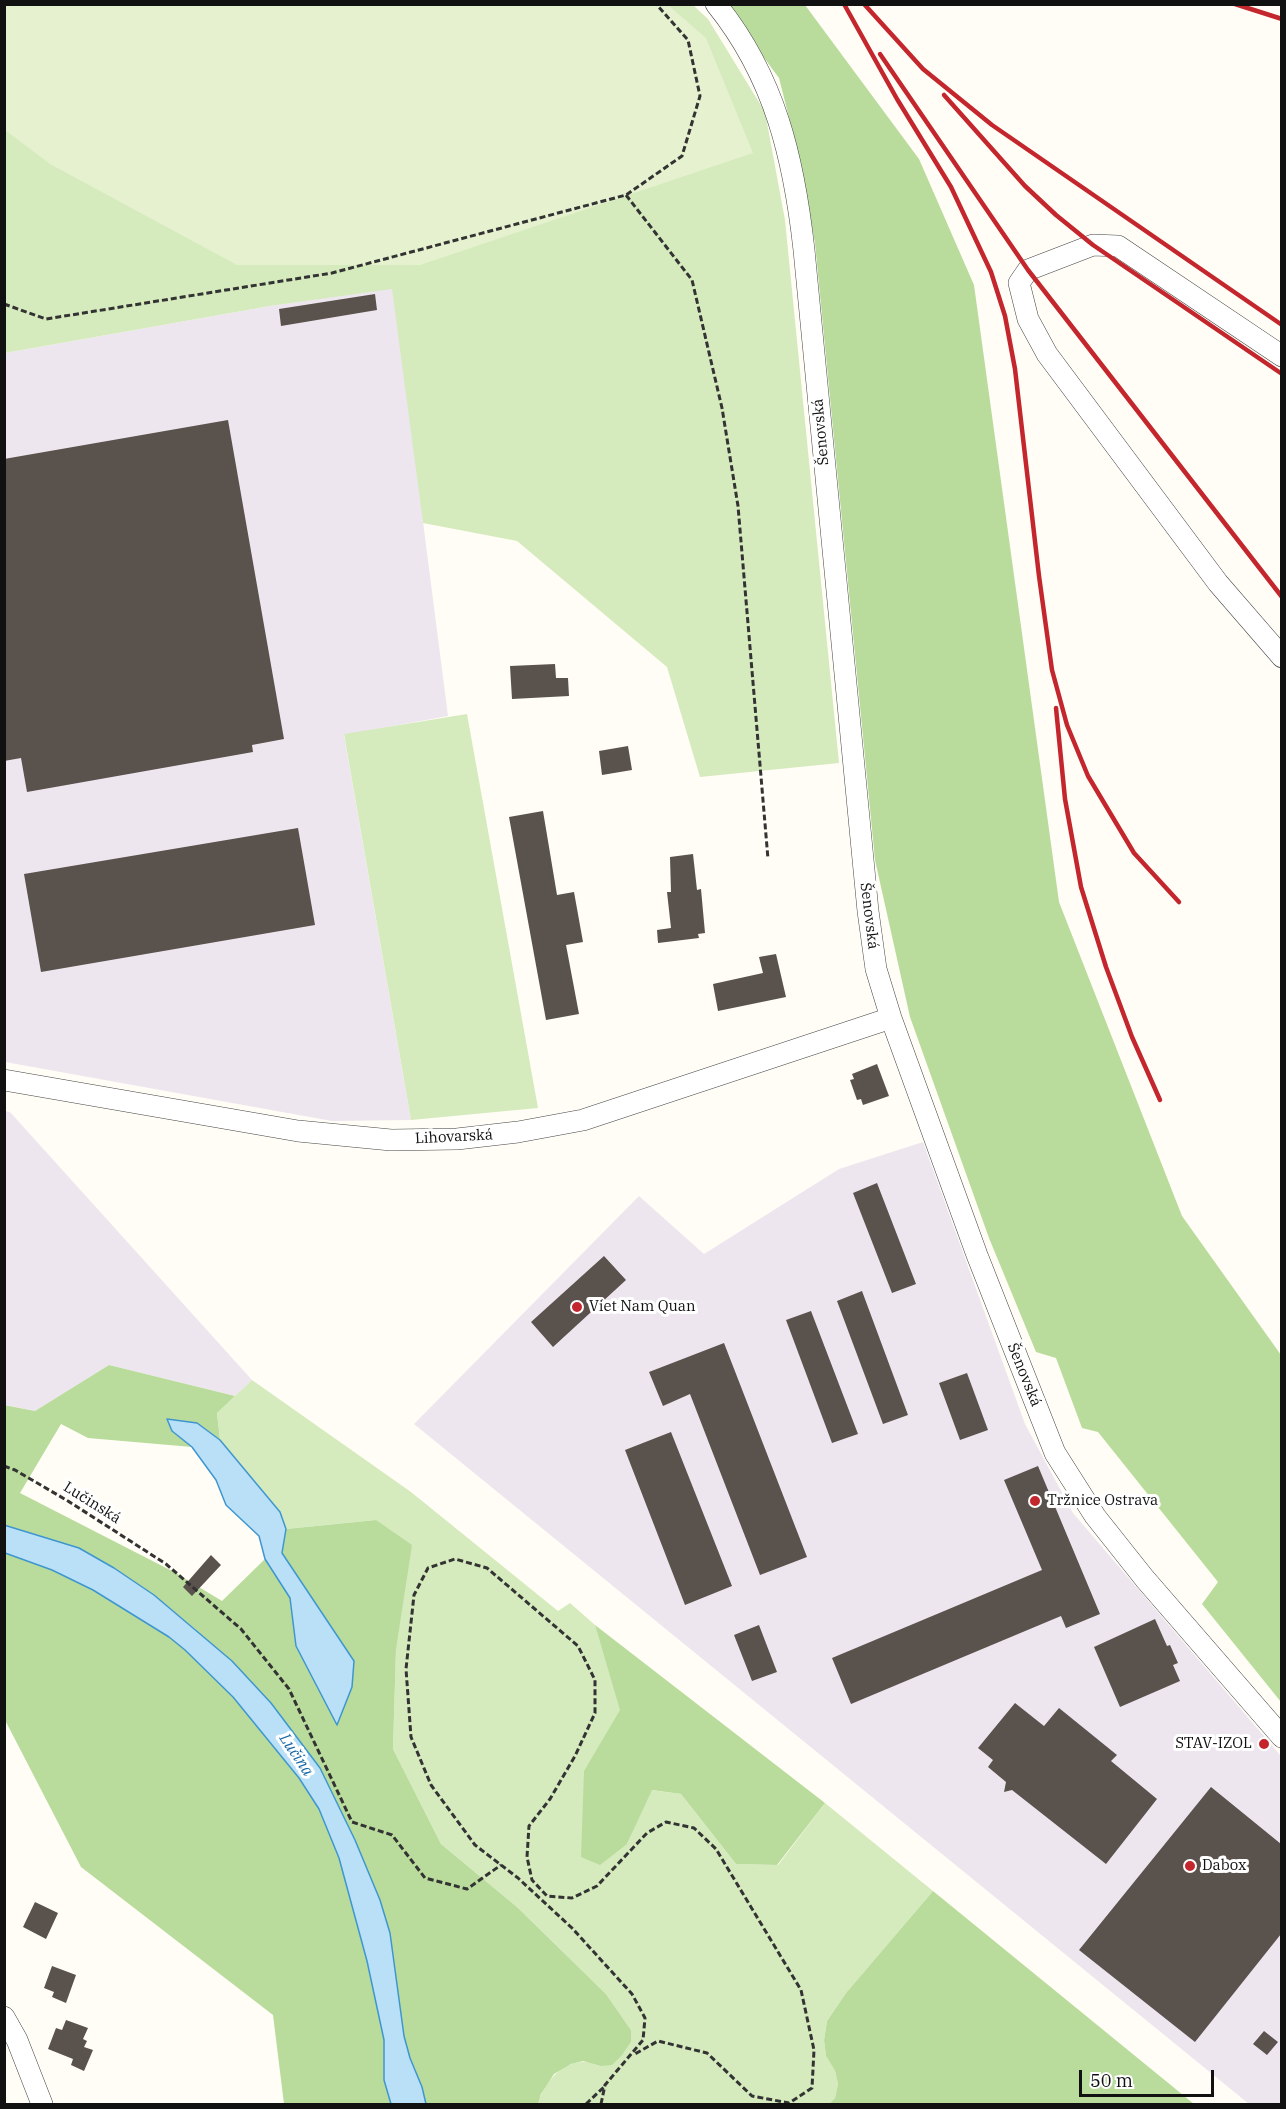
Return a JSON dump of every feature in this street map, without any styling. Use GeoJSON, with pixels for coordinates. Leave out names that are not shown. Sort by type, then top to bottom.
{"type":"FeatureCollection","features":[{"type":"Feature","properties":{"kind":"street","name":"Šenovská"},"geometry":{"type":"LineString","coordinates":[[716,4],[749,51],[763,79],[778,115],[795,182],[805,262],[868,911],[876,969],[891,1018],[973,1244],[1055,1453],[1095,1516],[1145,1579],[1281,1737]]}},
{"type":"Feature","properties":{"kind":"street"},"geometry":{"type":"LineString","coordinates":[[1281,356],[1118,246],[1093,245],[1029,270],[1019,283],[1028,319],[1047,354],[1218,583],[1281,657]]}},
{"type":"Feature","properties":{"kind":"street","name":"Lihovarská"},"geometry":{"type":"LineString","coordinates":[[4,1080],[298,1131],[391,1140],[457,1139],[518,1132],[583,1120],[891,1018]]}},
{"type":"Feature","properties":{"kind":"street"},"geometry":{"type":"LineString","coordinates":[[4,2017],[17,2040],[42,2104]]}},
{"type":"Feature","properties":{"kind":"path"},"geometry":{"type":"LineString","coordinates":[[4,304],[46,319],[332,273],[626,195],[682,156],[700,96],[688,40],[656,4]]}},
{"type":"Feature","properties":{"kind":"path"},"geometry":{"type":"LineString","coordinates":[[626,195],[692,280],[722,408],[738,506],[768,859]]}},
{"type":"Feature","properties":{"kind":"path","name":"Lučinská"},"geometry":{"type":"LineString","coordinates":[[4,1466],[68,1501],[166,1564],[241,1629],[289,1689],[351,1822],[392,1835],[425,1878],[467,1889],[501,1865]]}},
{"type":"Feature","properties":{"kind":"path"},"geometry":{"type":"LineString","coordinates":[[586,2104],[633,2055],[643,2040],[645,2018],[632,1994],[572,1928],[518,1878],[475,1845],[431,1785],[411,1737],[406,1669],[414,1594],[428,1568],[455,1559],[487,1568],[578,1646],[595,1680],[595,1713],[575,1756],[550,1799],[529,1826],[527,1857],[532,1880],[547,1896],[572,1898],[597,1886],[646,1833],[666,1822],[694,1828],[716,1849],[801,1990],[814,2050],[812,2088],[789,2103],[752,2096],[707,2053],[658,2042],[633,2055]]}},
{"type":"Feature","properties":{"kind":"path"},"geometry":{"type":"LineString","coordinates":[[601,2104],[605,2085]]}},
{"type":"Feature","properties":{"kind":"shaded area"},"geometry":{"type":"Polygon","coordinates":[[[393,288],[448,716],[344,735],[411,1120],[332,1121],[5,1062],[5,353],[270,306],[393,288]]]}},
{"type":"Feature","properties":{"kind":"shaded area"},"geometry":{"type":"Polygon","coordinates":[[[4,1111],[10,1112],[252,1380],[235,1396],[109,1365],[35,1411],[5,1405],[4,1111]]]}},
{"type":"Feature","properties":{"kind":"shaded area"},"geometry":{"type":"Polygon","coordinates":[[[923,1142],[1025,1424],[1073,1513],[1281,1756],[1281,2104],[1249,2104],[414,1424],[639,1196],[704,1254],[839,1169],[923,1142]]]}},
{"type":"Feature","properties":{"kind":"green space"},"geometry":{"type":"Polygon","coordinates":[[[4,5],[668,5],[706,38],[753,153],[420,265],[237,265],[50,164],[5,130],[4,5]]]}},
{"type":"Feature","properties":{"kind":"green space"},"geometry":{"type":"Polygon","coordinates":[[[5,5],[693,5],[708,19],[765,112],[785,220],[839,763],[700,777],[667,667],[517,541],[423,523],[392,289],[270,306],[5,353],[5,5]]]}},
{"type":"Feature","properties":{"kind":"green space"},"geometry":{"type":"Polygon","coordinates":[[[725,5],[805,5],[919,159],[974,285],[1059,902],[1182,1216],[1281,1355],[1281,1702],[1202,1604],[1218,1582],[1098,1432],[1082,1428],[1056,1358],[1036,1352],[989,1238],[910,1017],[875,860],[815,243],[800,161],[779,78],[725,5]]]}},
{"type":"Feature","properties":{"kind":"green space"},"geometry":{"type":"Polygon","coordinates":[[[467,714],[538,1108],[411,1120],[344,734],[467,714]]]}},
{"type":"Feature","properties":{"kind":"green space"},"geometry":{"type":"Polygon","coordinates":[[[109,1365],[235,1396],[217,1413],[220,1440],[197,1423],[172,1431],[192,1447],[88,1438],[61,1424],[20,1493],[174,1572],[222,1601],[265,1559],[290,1598],[296,1646],[337,1724],[352,1687],[354,1661],[282,1553],[286,1529],[376,1520],[412,1545],[396,1649],[393,1749],[441,1844],[517,1907],[606,1994],[631,2030],[631,2042],[612,2065],[600,2066],[583,2061],[571,2064],[554,2074],[541,2094],[538,2104],[426,2104],[404,2036],[390,1933],[380,1900],[355,1840],[320,1768],[271,1703],[195,1629],[154,1595],[79,1548],[5,1525],[4,1405],[35,1411],[109,1365]]]}},
{"type":"Feature","properties":{"kind":"green space"},"geometry":{"type":"Polygon","coordinates":[[[252,1380],[411,1492],[558,1611],[570,1603],[595,1625],[621,1710],[584,1772],[627,1844],[651,1790],[681,1794],[736,1864],[778,1865],[825,1803],[933,1891],[846,1993],[827,2021],[824,2040],[826,2056],[835,2071],[838,2084],[835,2098],[829,2104],[538,2104],[548,2083],[559,2071],[583,2062],[600,2066],[623,2054],[631,2042],[631,2030],[606,1994],[517,1907],[441,1844],[393,1749],[396,1649],[376,1520],[286,1529],[280,1512],[220,1440],[217,1413],[252,1380]]]}},
{"type":"Feature","properties":{"kind":"green space"},"geometry":{"type":"Polygon","coordinates":[[[5,1553],[52,1570],[93,1590],[169,1637],[233,1697],[299,1778],[319,1809],[339,1858],[367,1961],[384,2040],[384,2080],[391,2104],[284,2104],[273,2015],[81,1867],[5,1720],[5,1553]]]}},
{"type":"Feature","properties":{"kind":"green space"},"geometry":{"type":"Polygon","coordinates":[[[595,1625],[825,1803],[777,1865],[736,1864],[681,1794],[652,1790],[627,1844],[600,1865],[581,1857],[584,1771],[620,1710],[595,1625]]]}},
{"type":"Feature","properties":{"kind":"green space"},"geometry":{"type":"Polygon","coordinates":[[[933,1891],[1194,2104],[829,2104],[835,2098],[838,2084],[835,2071],[826,2056],[824,2040],[827,2021],[846,1993],[933,1891]]]}},
{"type":"Feature","properties":{"kind":"water"},"geometry":{"type":"Polygon","coordinates":[[[167,1419],[197,1423],[220,1440],[280,1512],[286,1529],[282,1553],[354,1661],[352,1687],[337,1725],[296,1646],[290,1598],[265,1559],[259,1536],[226,1505],[216,1480],[192,1447],[172,1431],[167,1419]]]}},
{"type":"Feature","properties":{"kind":"water","name":"Lučina"},"geometry":{"type":"Polygon","coordinates":[[[4,1525],[79,1548],[154,1595],[232,1661],[271,1703],[320,1768],[355,1840],[380,1900],[390,1933],[404,2036],[426,2104],[391,2104],[384,2080],[384,2040],[367,1961],[339,1858],[319,1809],[299,1778],[233,1697],[185,1650],[169,1637],[93,1590],[52,1570],[5,1553],[4,1525]]]}},
{"type":"Feature","properties":{"kind":"building"},"geometry":{"type":"Polygon","coordinates":[[[375,294],[377,310],[281,326],[279,309],[375,294]]]}},
{"type":"Feature","properties":{"kind":"building"},"geometry":{"type":"Polygon","coordinates":[[[228,420],[284,739],[252,745],[253,752],[27,792],[21,758],[4,761],[4,459],[228,420]]]}},
{"type":"Feature","properties":{"kind":"building"},"geometry":{"type":"Polygon","coordinates":[[[555,664],[556,678],[568,678],[569,696],[512,699],[510,666],[555,664]]]}},
{"type":"Feature","properties":{"kind":"building"},"geometry":{"type":"Polygon","coordinates":[[[628,746],[632,770],[602,775],[599,751],[628,746]]]}},
{"type":"Feature","properties":{"kind":"building"},"geometry":{"type":"Polygon","coordinates":[[[543,811],[557,895],[574,892],[583,942],[566,945],[579,1014],[546,1020],[509,817],[543,811]]]}},
{"type":"Feature","properties":{"kind":"building"},"geometry":{"type":"Polygon","coordinates":[[[298,828],[315,925],[41,972],[24,874],[298,828]]]}},
{"type":"Feature","properties":{"kind":"building"},"geometry":{"type":"Polygon","coordinates":[[[693,854],[697,890],[701,889],[705,933],[698,934],[699,938],[658,943],[657,930],[671,928],[667,892],[671,892],[670,857],[693,854]]]}},
{"type":"Feature","properties":{"kind":"building"},"geometry":{"type":"Polygon","coordinates":[[[776,954],[786,997],[718,1011],[713,984],[763,973],[759,957],[776,954]]]}},
{"type":"Feature","properties":{"kind":"building"},"geometry":{"type":"Polygon","coordinates":[[[877,1064],[889,1096],[863,1105],[861,1099],[857,1100],[850,1080],[854,1079],[852,1074],[877,1064]]]}},
{"type":"Feature","properties":{"kind":"building"},"geometry":{"type":"Polygon","coordinates":[[[877,1183],[916,1284],[892,1293],[853,1193],[877,1183]]]}},
{"type":"Feature","properties":{"kind":"building"},"geometry":{"type":"Polygon","coordinates":[[[604,1256],[626,1280],[553,1347],[531,1322],[604,1256]]]}},
{"type":"Feature","properties":{"kind":"building"},"geometry":{"type":"Polygon","coordinates":[[[862,1291],[908,1415],[883,1424],[837,1301],[862,1291]]]}},
{"type":"Feature","properties":{"kind":"building"},"geometry":{"type":"Polygon","coordinates":[[[811,1311],[858,1434],[832,1443],[786,1320],[811,1311]]]}},
{"type":"Feature","properties":{"kind":"building"},"geometry":{"type":"Polygon","coordinates":[[[724,1343],[807,1557],[760,1575],[690,1394],[663,1406],[649,1372],[724,1343]]]}},
{"type":"Feature","properties":{"kind":"building"},"geometry":{"type":"Polygon","coordinates":[[[967,1373],[988,1430],[960,1440],[939,1383],[967,1373]]]}},
{"type":"Feature","properties":{"kind":"building"},"geometry":{"type":"Polygon","coordinates":[[[671,1432],[732,1586],[685,1605],[625,1450],[671,1432]]]}},
{"type":"Feature","properties":{"kind":"building"},"geometry":{"type":"Polygon","coordinates":[[[1038,1466],[1100,1614],[1066,1628],[1061,1616],[851,1704],[832,1658],[1042,1570],[1004,1480],[1038,1466]]]}},
{"type":"Feature","properties":{"kind":"building"},"geometry":{"type":"Polygon","coordinates":[[[211,1555],[221,1565],[192,1596],[183,1587],[211,1555]]]}},
{"type":"Feature","properties":{"kind":"building"},"geometry":{"type":"Polygon","coordinates":[[[1155,1619],[1167,1646],[1170,1645],[1178,1663],[1173,1665],[1180,1681],[1120,1707],[1094,1647],[1155,1619]]]}},
{"type":"Feature","properties":{"kind":"building"},"geometry":{"type":"Polygon","coordinates":[[[759,1625],[777,1672],[752,1681],[734,1635],[759,1625]]]}},
{"type":"Feature","properties":{"kind":"building"},"geometry":{"type":"Polygon","coordinates":[[[1015,1703],[1044,1726],[1059,1708],[1117,1755],[1111,1761],[1157,1799],[1106,1864],[1012,1790],[1004,1792],[1006,1782],[988,1767],[993,1760],[978,1748],[1015,1703]]]}},
{"type":"Feature","properties":{"kind":"building"},"geometry":{"type":"Polygon","coordinates":[[[1211,1787],[1281,1844],[1281,1934],[1195,2042],[1079,1950],[1211,1787]]]}},
{"type":"Feature","properties":{"kind":"building"},"geometry":{"type":"Polygon","coordinates":[[[35,1902],[58,1913],[46,1939],[23,1927],[35,1902]]]}},
{"type":"Feature","properties":{"kind":"building"},"geometry":{"type":"Polygon","coordinates":[[[52,1966],[76,1975],[66,2003],[52,1997],[54,1992],[44,1988],[52,1966]]]}},
{"type":"Feature","properties":{"kind":"building"},"geometry":{"type":"Polygon","coordinates":[[[66,2020],[88,2028],[83,2039],[87,2041],[84,2047],[93,2050],[84,2071],[71,2065],[73,2059],[48,2049],[56,2028],[62,2030],[66,2020]]]}},
{"type":"Feature","properties":{"kind":"building"},"geometry":{"type":"Polygon","coordinates":[[[1264,2031],[1278,2042],[1267,2055],[1253,2044],[1264,2031]]]}},
{"type":"Feature","properties":{"kind":"railway"},"geometry":{"type":"LineString","coordinates":[[844,4],[897,99],[951,187],[991,272],[1005,316],[1015,369],[1052,670],[1067,725],[1088,776],[1134,853],[1179,902]]}},
{"type":"Feature","properties":{"kind":"railway"},"geometry":{"type":"LineString","coordinates":[[864,4],[923,69],[992,125],[1282,325]]}},
{"type":"Feature","properties":{"kind":"railway"},"geometry":{"type":"LineString","coordinates":[[1235,4],[1282,19]]}},
{"type":"Feature","properties":{"kind":"railway"},"geometry":{"type":"LineString","coordinates":[[880,54],[1028,270],[1282,597]]}},
{"type":"Feature","properties":{"kind":"railway"},"geometry":{"type":"LineString","coordinates":[[944,95],[1025,186],[1056,215],[1093,245],[1282,374]]}},
{"type":"Feature","properties":{"kind":"railway"},"geometry":{"type":"LineString","coordinates":[[1056,708],[1065,799],[1081,887],[1106,967],[1132,1037],[1160,1100]]}},
{"type":"Feature","properties":{"kind":"place","name":"Viet Nam Quan"},"geometry":{"type":"Point","coordinates":[577,1307]}},
{"type":"Feature","properties":{"kind":"place","name":"Tržnice Ostrava"},"geometry":{"type":"Point","coordinates":[1035,1501]}},
{"type":"Feature","properties":{"kind":"place","name":"STAV-IZOL"},"geometry":{"type":"Point","coordinates":[1264,1744]}},
{"type":"Feature","properties":{"kind":"place","name":"Dabox"},"geometry":{"type":"Point","coordinates":[1190,1866]}}]}
